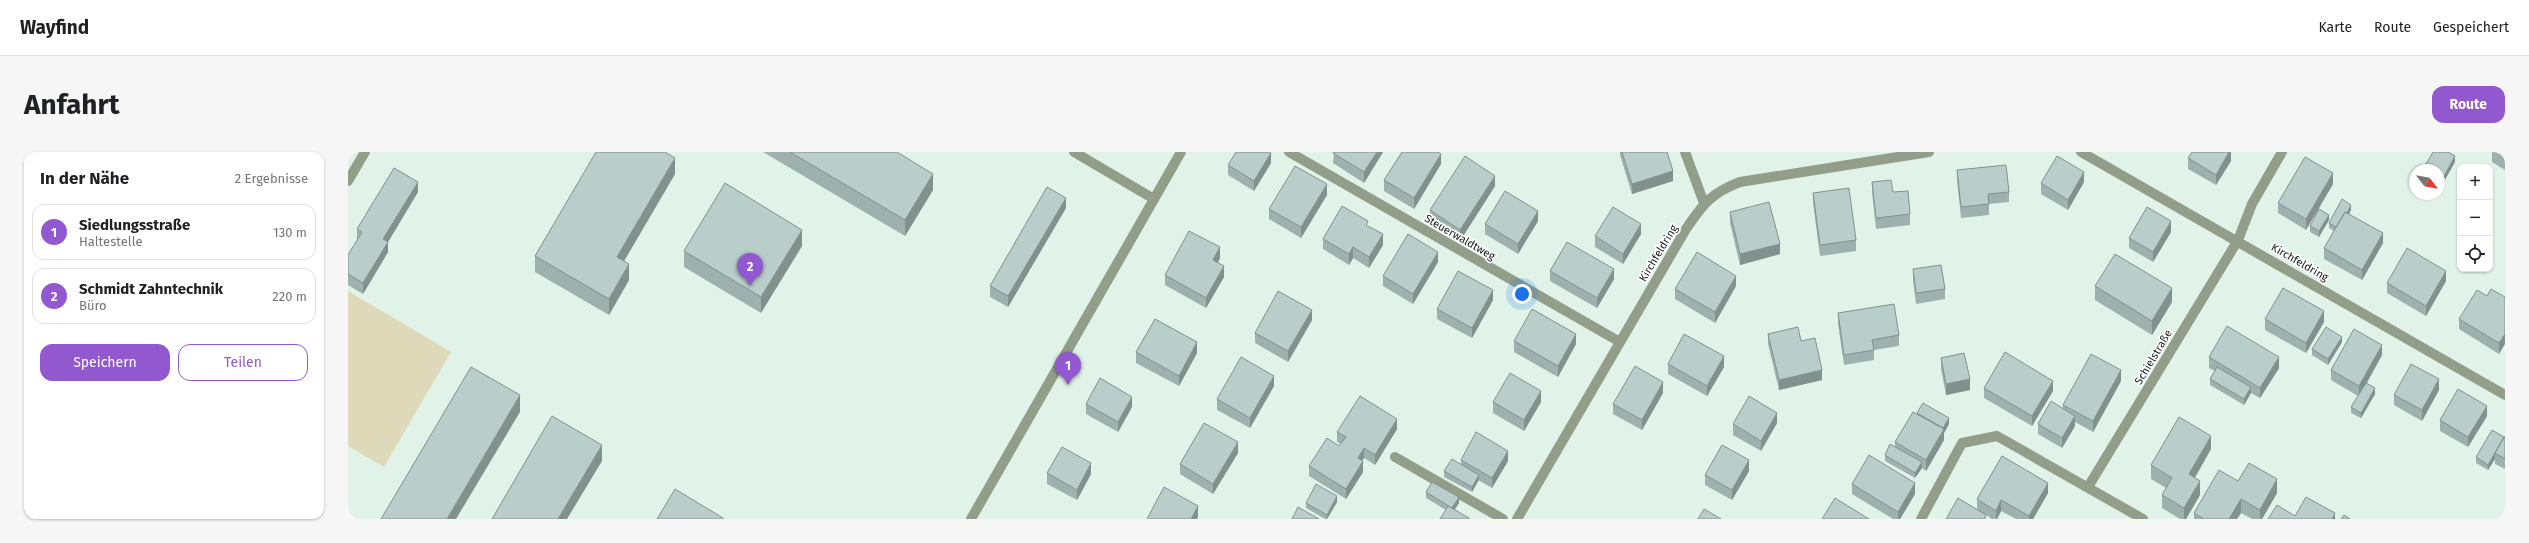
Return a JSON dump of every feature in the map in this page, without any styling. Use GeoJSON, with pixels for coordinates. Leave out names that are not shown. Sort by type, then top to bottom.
{"type":"FeatureCollection","features":[{"type":"Feature","properties":{"kind":"street"},"geometry":{"type":"LineString","coordinates":[[348,181],[365,152]]}},
{"type":"Feature","properties":{"kind":"street"},"geometry":{"type":"LineString","coordinates":[[1074,152],[1154,199]]}},
{"type":"Feature","properties":{"kind":"street"},"geometry":{"type":"LineString","coordinates":[[971,519],[1181,152]]}},
{"type":"Feature","properties":{"kind":"street","name":"Steuerwaldtweg"},"geometry":{"type":"LineString","coordinates":[[1289,152],[1620,342]]}},
{"type":"Feature","properties":{"kind":"street"},"geometry":{"type":"LineString","coordinates":[[1685,152],[1704,203]]}},
{"type":"Feature","properties":{"kind":"street","name":"Kirchfeldring"},"geometry":{"type":"LineString","coordinates":[[1517,519],[1620,342],[1704,203],[1720,189],[1740,182],[1929,152]]}},
{"type":"Feature","properties":{"kind":"street","name":"Kirchfeldring"},"geometry":{"type":"LineString","coordinates":[[2081,152],[2238,240],[2505,395]]}},
{"type":"Feature","properties":{"kind":"street","name":"Schielstraße"},"geometry":{"type":"LineString","coordinates":[[2088,487],[2238,240],[2252,204],[2282,152]]}},
{"type":"Feature","properties":{"kind":"street"},"geometry":{"type":"LineString","coordinates":[[1920,519],[1962,443],[1997,436],[2143,519]]}},
{"type":"Feature","properties":{"kind":"street"},"geometry":{"type":"LineString","coordinates":[[1395,457],[1503,519]]}},
{"type":"Feature","properties":{"kind":"shaded area"},"geometry":{"type":"Polygon","coordinates":[[[348,291],[451,352],[384,467],[348,446],[348,291]]]}},
{"type":"Feature","properties":{"kind":"building"},"geometry":{"type":"Polygon","coordinates":[[[596,152],[665,152],[675,158],[617,257],[629,264],[609,299],[535,256],[596,152]]]}},
{"type":"Feature","properties":{"kind":"building"},"geometry":{"type":"Polygon","coordinates":[[[790,152],[897,152],[933,174],[905,220],[790,152]]]}},
{"type":"Feature","properties":{"kind":"building"},"geometry":{"type":"Polygon","coordinates":[[[1236,152],[1271,153],[1254,181],[1228,165],[1236,152]]]}},
{"type":"Feature","properties":{"kind":"building"},"geometry":{"type":"Polygon","coordinates":[[[1377,152],[1364,172],[1333,153],[1377,152]]]}},
{"type":"Feature","properties":{"kind":"building"},"geometry":{"type":"Polygon","coordinates":[[[1402,152],[1438,152],[1441,154],[1414,198],[1384,180],[1402,152]]]}},
{"type":"Feature","properties":{"kind":"building"},"geometry":{"type":"Polygon","coordinates":[[[1622,152],[1667,152],[1673,171],[1632,184],[1622,152]]]}},
{"type":"Feature","properties":{"kind":"building"},"geometry":{"type":"Polygon","coordinates":[[[2192,152],[2229,152],[2216,175],[2188,158],[2192,152]]]}},
{"type":"Feature","properties":{"kind":"building"},"geometry":{"type":"Polygon","coordinates":[[[2433,152],[2448,152],[2455,156],[2445,174],[2445,164],[2426,164],[2433,152]]]}},
{"type":"Feature","properties":{"kind":"building"},"geometry":{"type":"Polygon","coordinates":[[[2499,152],[2505,152],[2505,156],[2499,152]]]}},
{"type":"Feature","properties":{"kind":"building"},"geometry":{"type":"Polygon","coordinates":[[[1465,156],[1495,176],[1460,230],[1430,210],[1465,156]]]}},
{"type":"Feature","properties":{"kind":"building"},"geometry":{"type":"Polygon","coordinates":[[[2057,156],[2084,172],[2068,200],[2041,183],[2057,156]]]}},
{"type":"Feature","properties":{"kind":"building"},"geometry":{"type":"Polygon","coordinates":[[[2305,157],[2333,173],[2306,219],[2278,203],[2305,157]]]}},
{"type":"Feature","properties":{"kind":"building"},"geometry":{"type":"Polygon","coordinates":[[[2006,165],[2009,192],[1988,194],[1989,204],[1961,207],[1957,170],[2006,165]]]}},
{"type":"Feature","properties":{"kind":"building"},"geometry":{"type":"Polygon","coordinates":[[[1295,166],[1327,184],[1301,227],[1269,209],[1295,166]]]}},
{"type":"Feature","properties":{"kind":"building"},"geometry":{"type":"Polygon","coordinates":[[[394,168],[418,182],[383,239],[388,242],[363,283],[348,274],[348,255],[362,232],[357,229],[394,168]]]}},
{"type":"Feature","properties":{"kind":"building"},"geometry":{"type":"Polygon","coordinates":[[[1891,180],[1893,192],[1908,191],[1910,214],[1876,218],[1872,182],[1891,180]]]}},
{"type":"Feature","properties":{"kind":"building"},"geometry":{"type":"Polygon","coordinates":[[[725,183],[802,230],[761,297],[684,251],[725,183]]]}},
{"type":"Feature","properties":{"kind":"building"},"geometry":{"type":"Polygon","coordinates":[[[1047,187],[1066,198],[1008,296],[990,286],[1047,187]]]}},
{"type":"Feature","properties":{"kind":"building"},"geometry":{"type":"Polygon","coordinates":[[[1849,188],[1856,240],[1820,245],[1813,193],[1849,188]]]}},
{"type":"Feature","properties":{"kind":"building"},"geometry":{"type":"Polygon","coordinates":[[[1505,191],[1538,211],[1518,244],[1485,224],[1505,191]]]}},
{"type":"Feature","properties":{"kind":"building"},"geometry":{"type":"Polygon","coordinates":[[[2342,199],[2351,205],[2347,213],[2345,212],[2336,227],[2329,223],[2342,199]]]}},
{"type":"Feature","properties":{"kind":"building"},"geometry":{"type":"Polygon","coordinates":[[[1769,202],[1780,244],[1740,254],[1730,212],[1769,202]]]}},
{"type":"Feature","properties":{"kind":"building"},"geometry":{"type":"Polygon","coordinates":[[[1342,206],[1368,221],[1366,225],[1383,234],[1369,257],[1353,247],[1349,254],[1323,239],[1342,206]]]}},
{"type":"Feature","properties":{"kind":"building"},"geometry":{"type":"Polygon","coordinates":[[[1613,207],[1641,224],[1623,254],[1595,236],[1613,207]]]}},
{"type":"Feature","properties":{"kind":"building"},"geometry":{"type":"Polygon","coordinates":[[[2147,207],[2171,221],[2153,252],[2129,238],[2147,207]]]}},
{"type":"Feature","properties":{"kind":"building"},"geometry":{"type":"Polygon","coordinates":[[[2319,209],[2329,215],[2319,231],[2310,226],[2319,209]]]}},
{"type":"Feature","properties":{"kind":"building"},"geometry":{"type":"Polygon","coordinates":[[[2345,212],[2383,233],[2362,270],[2324,248],[2345,212]]]}},
{"type":"Feature","properties":{"kind":"building"},"geometry":{"type":"Polygon","coordinates":[[[1189,231],[1220,247],[1213,260],[1224,266],[1206,298],[1165,275],[1189,231]]]}},
{"type":"Feature","properties":{"kind":"building"},"geometry":{"type":"Polygon","coordinates":[[[1408,234],[1438,252],[1413,294],[1383,276],[1408,234]]]}},
{"type":"Feature","properties":{"kind":"building"},"geometry":{"type":"Polygon","coordinates":[[[1567,242],[1614,269],[1597,298],[1550,271],[1567,242]]]}},
{"type":"Feature","properties":{"kind":"building"},"geometry":{"type":"Polygon","coordinates":[[[2407,248],[2446,271],[2426,306],[2387,283],[2407,248]]]}},
{"type":"Feature","properties":{"kind":"building"},"geometry":{"type":"Polygon","coordinates":[[[1697,252],[1736,276],[1715,312],[1675,289],[1697,252]]]}},
{"type":"Feature","properties":{"kind":"building"},"geometry":{"type":"Polygon","coordinates":[[[2115,254],[2172,288],[2152,321],[2095,286],[2115,254]]]}},
{"type":"Feature","properties":{"kind":"building"},"geometry":{"type":"Polygon","coordinates":[[[1941,265],[1945,289],[1916,293],[1913,269],[1941,265]]]}},
{"type":"Feature","properties":{"kind":"building"},"geometry":{"type":"Polygon","coordinates":[[[1458,271],[1493,290],[1472,328],[1437,309],[1458,271]]]}},
{"type":"Feature","properties":{"kind":"building"},"geometry":{"type":"Polygon","coordinates":[[[2283,288],[2324,311],[2306,343],[2265,319],[2283,288]]]}},
{"type":"Feature","properties":{"kind":"building"},"geometry":{"type":"Polygon","coordinates":[[[2491,289],[2505,297],[2505,334],[2499,343],[2459,319],[2477,290],[2487,296],[2491,289]]]}},
{"type":"Feature","properties":{"kind":"building"},"geometry":{"type":"Polygon","coordinates":[[[1278,291],[1312,310],[1288,351],[1255,333],[1278,291]]]}},
{"type":"Feature","properties":{"kind":"building"},"geometry":{"type":"Polygon","coordinates":[[[1894,304],[1899,335],[1872,340],[1874,350],[1844,355],[1838,313],[1894,304]]]}},
{"type":"Feature","properties":{"kind":"building"},"geometry":{"type":"Polygon","coordinates":[[[1532,309],[1576,334],[1558,366],[1514,341],[1532,309]]]}},
{"type":"Feature","properties":{"kind":"building"},"geometry":{"type":"Polygon","coordinates":[[[1155,319],[1197,342],[1179,376],[1136,352],[1155,319]]]}},
{"type":"Feature","properties":{"kind":"building"},"geometry":{"type":"Polygon","coordinates":[[[2227,326],[2279,357],[2260,388],[2209,357],[2227,326]]]}},
{"type":"Feature","properties":{"kind":"building"},"geometry":{"type":"Polygon","coordinates":[[[1798,327],[1801,341],[1815,338],[1822,370],[1779,380],[1768,334],[1798,327]]]}},
{"type":"Feature","properties":{"kind":"building"},"geometry":{"type":"Polygon","coordinates":[[[2326,327],[2342,337],[2328,359],[2312,349],[2326,327]]]}},
{"type":"Feature","properties":{"kind":"building"},"geometry":{"type":"Polygon","coordinates":[[[2354,329],[2382,345],[2359,386],[2331,370],[2354,329]]]}},
{"type":"Feature","properties":{"kind":"building"},"geometry":{"type":"Polygon","coordinates":[[[1684,334],[1724,356],[1707,386],[1668,364],[1684,334]]]}},
{"type":"Feature","properties":{"kind":"building"},"geometry":{"type":"Polygon","coordinates":[[[2005,352],[2053,381],[2032,416],[1984,388],[2005,352]]]}},
{"type":"Feature","properties":{"kind":"building"},"geometry":{"type":"Polygon","coordinates":[[[1964,353],[1970,379],[1946,384],[1941,358],[1964,353]]]}},
{"type":"Feature","properties":{"kind":"building"},"geometry":{"type":"Polygon","coordinates":[[[2091,354],[2121,370],[2093,421],[2063,405],[2091,354]]]}},
{"type":"Feature","properties":{"kind":"building"},"geometry":{"type":"Polygon","coordinates":[[[1241,357],[1274,376],[1250,418],[1217,399],[1241,357]]]}},
{"type":"Feature","properties":{"kind":"building"},"geometry":{"type":"Polygon","coordinates":[[[2411,364],[2439,379],[2422,410],[2394,395],[2411,364]]]}},
{"type":"Feature","properties":{"kind":"building"},"geometry":{"type":"Polygon","coordinates":[[[1635,366],[1663,382],[1642,420],[1613,404],[1635,366]]]}},
{"type":"Feature","properties":{"kind":"building"},"geometry":{"type":"Polygon","coordinates":[[[471,367],[520,395],[447,519],[381,519],[471,367]]]}},
{"type":"Feature","properties":{"kind":"building"},"geometry":{"type":"Polygon","coordinates":[[[2217,367],[2251,387],[2244,399],[2210,379],[2217,367]]]}},
{"type":"Feature","properties":{"kind":"building"},"geometry":{"type":"Polygon","coordinates":[[[1510,373],[1541,391],[1524,420],[1493,402],[1510,373]]]}},
{"type":"Feature","properties":{"kind":"building"},"geometry":{"type":"Polygon","coordinates":[[[1100,378],[1132,397],[1118,422],[1086,404],[1100,378]]]}},
{"type":"Feature","properties":{"kind":"building"},"geometry":{"type":"Polygon","coordinates":[[[2366,383],[2375,388],[2361,413],[2351,407],[2366,383]]]}},
{"type":"Feature","properties":{"kind":"building"},"geometry":{"type":"Polygon","coordinates":[[[2458,389],[2487,406],[2468,437],[2440,420],[2458,389]]]}},
{"type":"Feature","properties":{"kind":"building"},"geometry":{"type":"Polygon","coordinates":[[[1360,396],[1397,419],[1375,455],[1364,448],[1358,458],[1363,461],[1346,489],[1309,466],[1327,438],[1339,446],[1346,437],[1337,432],[1360,396]]]}},
{"type":"Feature","properties":{"kind":"building"},"geometry":{"type":"Polygon","coordinates":[[[1749,396],[1777,413],[1761,441],[1733,424],[1749,396]]]}},
{"type":"Feature","properties":{"kind":"building"},"geometry":{"type":"Polygon","coordinates":[[[2051,401],[2075,416],[2062,438],[2038,424],[2051,401]]]}},
{"type":"Feature","properties":{"kind":"building"},"geometry":{"type":"Polygon","coordinates":[[[1923,403],[1949,418],[1943,428],[1917,413],[1923,403]]]}},
{"type":"Feature","properties":{"kind":"building"},"geometry":{"type":"Polygon","coordinates":[[[1913,412],[1944,429],[1926,460],[1895,442],[1913,412]]]}},
{"type":"Feature","properties":{"kind":"building"},"geometry":{"type":"Polygon","coordinates":[[[552,416],[602,445],[558,519],[492,519],[552,416]]]}},
{"type":"Feature","properties":{"kind":"building"},"geometry":{"type":"Polygon","coordinates":[[[2179,417],[2211,436],[2189,474],[2200,481],[2184,508],[2162,495],[2172,478],[2151,465],[2179,417]]]}},
{"type":"Feature","properties":{"kind":"building"},"geometry":{"type":"Polygon","coordinates":[[[1204,423],[1238,442],[1213,484],[1180,464],[1204,423]]]}},
{"type":"Feature","properties":{"kind":"building"},"geometry":{"type":"Polygon","coordinates":[[[2492,430],[2504,437],[2488,465],[2476,457],[2492,430]]]}},
{"type":"Feature","properties":{"kind":"building"},"geometry":{"type":"Polygon","coordinates":[[[1476,432],[1508,451],[1492,478],[1461,460],[1476,432]]]}},
{"type":"Feature","properties":{"kind":"building"},"geometry":{"type":"Polygon","coordinates":[[[2505,436],[2505,459],[2495,453],[2505,436]]]}},
{"type":"Feature","properties":{"kind":"building"},"geometry":{"type":"Polygon","coordinates":[[[1890,444],[1922,462],[1915,473],[1885,455],[1890,444]]]}},
{"type":"Feature","properties":{"kind":"building"},"geometry":{"type":"Polygon","coordinates":[[[1722,445],[1749,460],[1732,490],[1705,475],[1722,445]]]}},
{"type":"Feature","properties":{"kind":"building"},"geometry":{"type":"Polygon","coordinates":[[[1062,447],[1091,463],[1077,490],[1047,473],[1062,447]]]}},
{"type":"Feature","properties":{"kind":"building"},"geometry":{"type":"Polygon","coordinates":[[[1869,455],[1915,483],[1898,512],[1852,484],[1869,455]]]}},
{"type":"Feature","properties":{"kind":"building"},"geometry":{"type":"Polygon","coordinates":[[[2002,456],[2048,483],[2029,516],[2001,500],[1996,511],[1977,499],[2002,456]]]}},
{"type":"Feature","properties":{"kind":"building"},"geometry":{"type":"Polygon","coordinates":[[[1452,459],[1479,475],[1472,487],[1444,471],[1452,459]]]}},
{"type":"Feature","properties":{"kind":"building"},"geometry":{"type":"Polygon","coordinates":[[[2249,463],[2277,479],[2260,510],[2241,499],[2229,519],[2204,519],[2194,513],[2219,470],[2238,481],[2249,463]]]}},
{"type":"Feature","properties":{"kind":"building"},"geometry":{"type":"Polygon","coordinates":[[[1432,482],[1459,497],[1452,508],[1426,492],[1432,482]]]}},
{"type":"Feature","properties":{"kind":"building"},"geometry":{"type":"Polygon","coordinates":[[[1316,484],[1337,496],[1327,515],[1306,503],[1316,484]]]}},
{"type":"Feature","properties":{"kind":"building"},"geometry":{"type":"Polygon","coordinates":[[[1164,487],[1198,506],[1191,519],[1147,519],[1164,487]]]}},
{"type":"Feature","properties":{"kind":"building"},"geometry":{"type":"Polygon","coordinates":[[[675,489],[723,518],[723,519],[657,519],[675,489]]]}},
{"type":"Feature","properties":{"kind":"building"},"geometry":{"type":"Polygon","coordinates":[[[2306,497],[2335,513],[2332,519],[2268,519],[2277,505],[2295,516],[2306,497]]]}},
{"type":"Feature","properties":{"kind":"building"},"geometry":{"type":"Polygon","coordinates":[[[1835,498],[1869,519],[1822,519],[1835,498]]]}},
{"type":"Feature","properties":{"kind":"building"},"geometry":{"type":"Polygon","coordinates":[[[1958,498],[1986,515],[1984,519],[1946,519],[1958,498]]]}},
{"type":"Feature","properties":{"kind":"building"},"geometry":{"type":"Polygon","coordinates":[[[1448,506],[1469,518],[1469,519],[1440,519],[1448,506]]]}},
{"type":"Feature","properties":{"kind":"building"},"geometry":{"type":"Polygon","coordinates":[[[1298,507],[1319,519],[1292,519],[1298,507]]]}},
{"type":"Feature","properties":{"kind":"building"},"geometry":{"type":"Polygon","coordinates":[[[1704,509],[1721,519],[1698,519],[1704,509]]]}},
{"type":"Feature","properties":{"kind":"building"},"geometry":{"type":"Polygon","coordinates":[[[2344,515],[2350,519],[2341,519],[2344,515]]]}},
{"type":"Feature","properties":{"kind":"place","name":"Schmidt Zahntechnik"},"geometry":{"type":"Point","coordinates":[750,286]}},
{"type":"Feature","properties":{"kind":"place","name":"Siedlungsstraße"},"geometry":{"type":"Point","coordinates":[1068,385]}}]}
